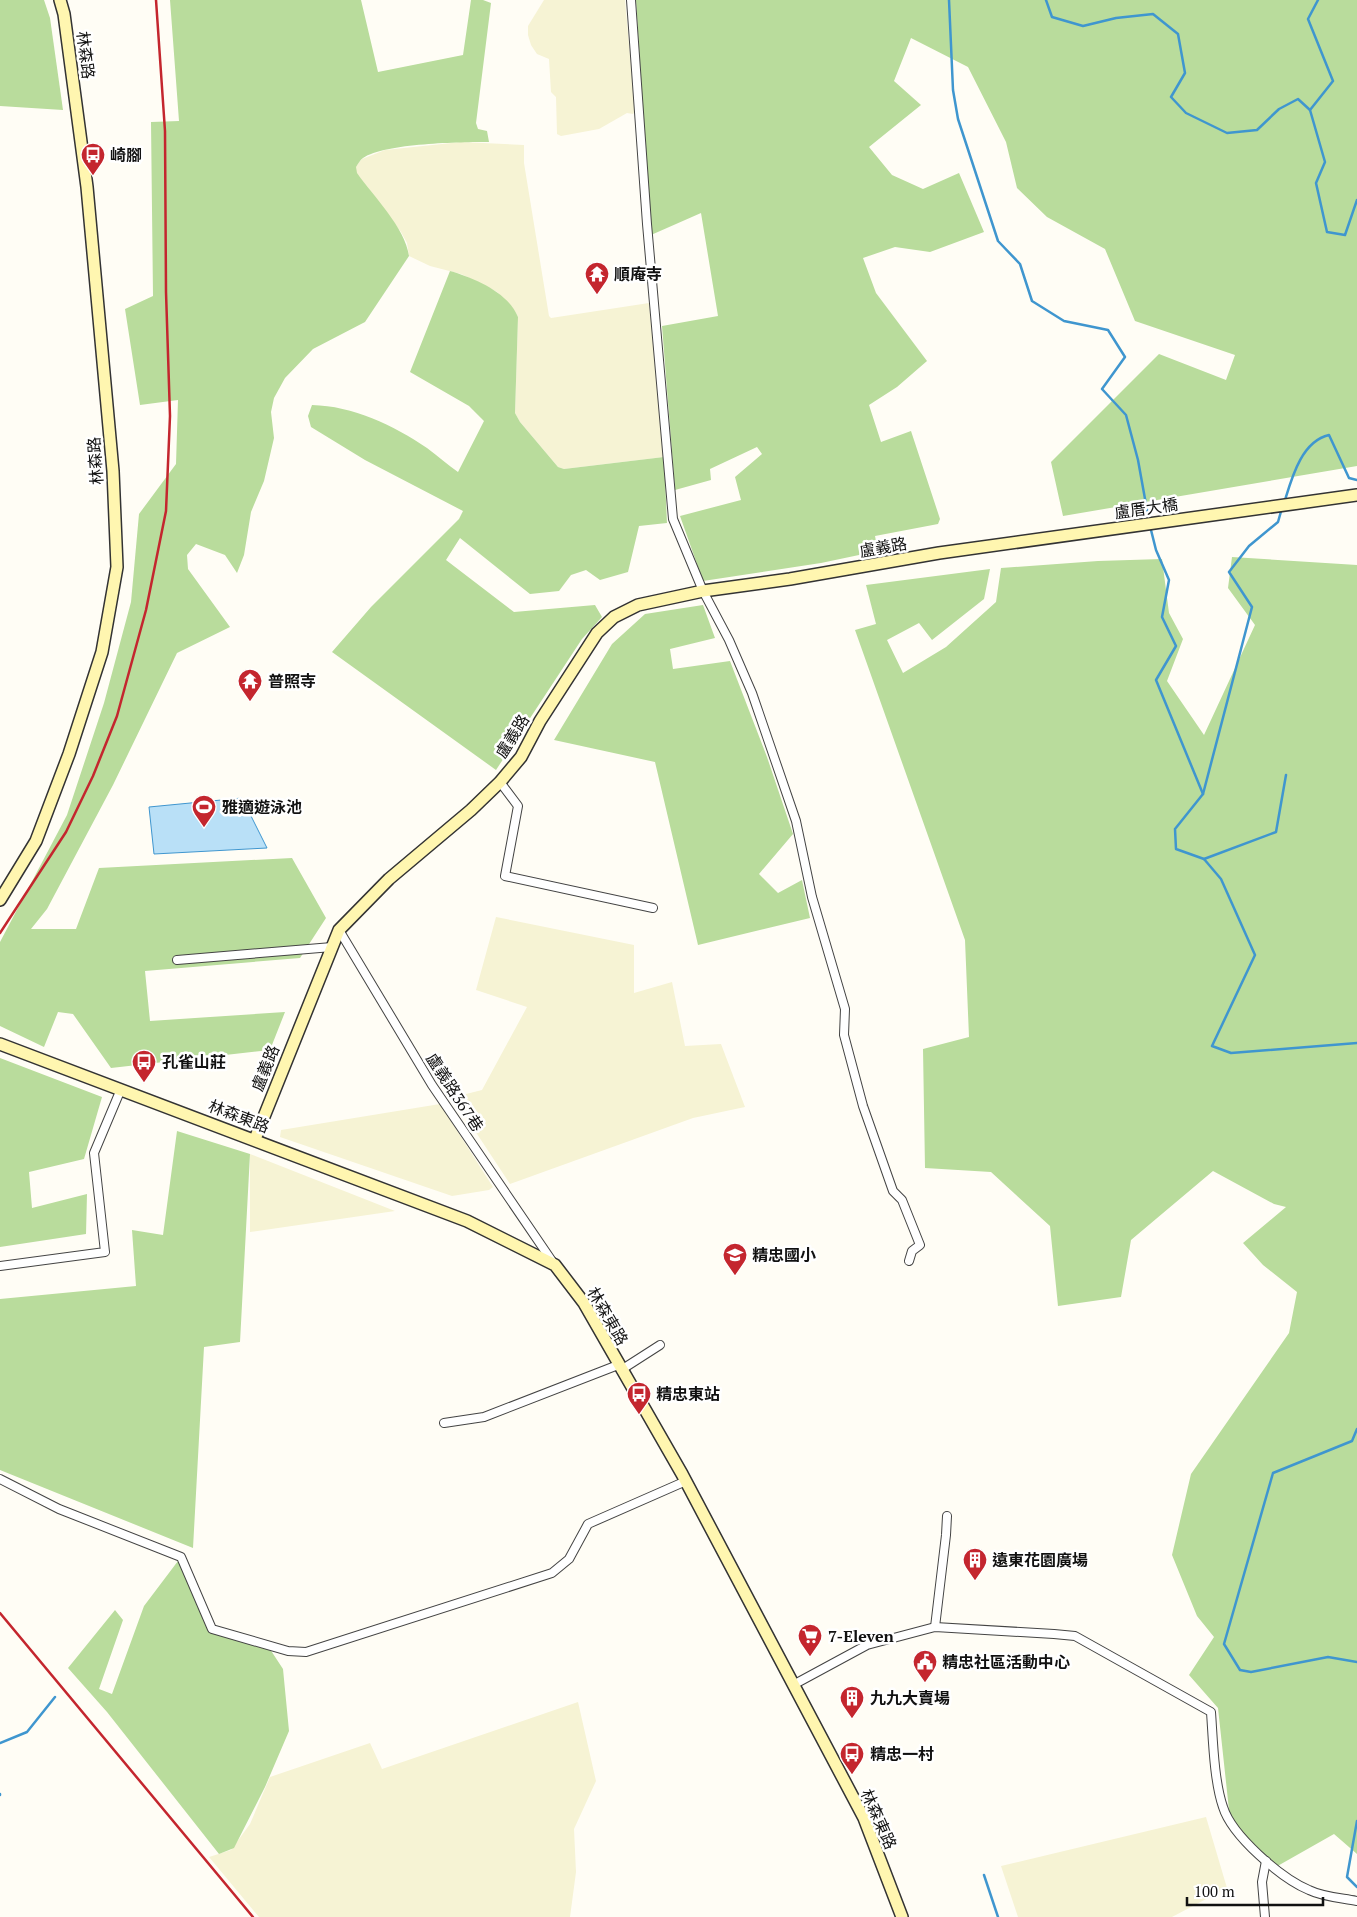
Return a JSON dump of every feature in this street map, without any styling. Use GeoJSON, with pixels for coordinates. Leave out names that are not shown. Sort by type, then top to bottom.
{"type":"FeatureCollection","features":[{"type":"Feature","properties":{"kind":"main road","name":"林森路"},"geometry":{"type":"LineString","coordinates":[[0,900],[36,841],[69,754],[102,652],[117,567],[113,471],[87,187],[64,14],[60,0]]}},
{"type":"Feature","properties":{"kind":"main road","name":"盧厝大橋"},"geometry":{"type":"LineString","coordinates":[[939,553],[1357,496]]}},
{"type":"Feature","properties":{"kind":"main road","name":"盧義路"},"geometry":{"type":"LineString","coordinates":[[255,1139],[339,930],[389,879],[471,810],[500,782],[521,758],[540,721],[597,633],[614,617],[638,605],[703,590],[790,579],[939,553]]}},
{"type":"Feature","properties":{"kind":"main road","name":"林森東路"},"geometry":{"type":"LineString","coordinates":[[0,1044],[255,1139],[467,1221],[555,1265],[584,1303],[686,1481],[864,1818],[902,1917]]}},
{"type":"Feature","properties":{"kind":"street"},"geometry":{"type":"LineString","coordinates":[[631,0],[647,224],[673,519],[703,590],[729,640],[752,693],[796,821],[812,898],[845,1010],[844,1035],[863,1106],[893,1191],[902,1200],[920,1244],[912,1250],[909,1260]]}},
{"type":"Feature","properties":{"kind":"street"},"geometry":{"type":"LineString","coordinates":[[500,782],[518,806],[505,876],[653,908]]}},
{"type":"Feature","properties":{"kind":"street","name":"盧義路367巷"},"geometry":{"type":"LineString","coordinates":[[339,930],[432,1085],[555,1265]]}},
{"type":"Feature","properties":{"kind":"street"},"geometry":{"type":"LineString","coordinates":[[177,960],[332,947]]}},
{"type":"Feature","properties":{"kind":"street"},"geometry":{"type":"LineString","coordinates":[[0,1266],[105,1252],[94,1153],[121,1089]]}},
{"type":"Feature","properties":{"kind":"street"},"geometry":{"type":"LineString","coordinates":[[444,1424],[484,1417],[619,1367],[660,1345]]}},
{"type":"Feature","properties":{"kind":"street"},"geometry":{"type":"LineString","coordinates":[[0,1478],[59,1509],[181,1557],[212,1629],[288,1651],[306,1652],[552,1574],[569,1559],[588,1524],[686,1481]]}},
{"type":"Feature","properties":{"kind":"street"},"geometry":{"type":"LineString","coordinates":[[935,1627],[946,1535],[946,1516]]}},
{"type":"Feature","properties":{"kind":"street"},"geometry":{"type":"LineString","coordinates":[[793,1685],[867,1644],[935,1627],[1074,1636],[1123,1661],[1211,1712],[1214,1752],[1222,1806],[1231,1825],[1284,1877],[1311,1891],[1357,1901]]}},
{"type":"Feature","properties":{"kind":"street"},"geometry":{"type":"LineString","coordinates":[[1265,1917],[1262,1882],[1266,1861]]}},
{"type":"Feature","properties":{"kind":"shaded area"},"geometry":{"type":"Polygon","coordinates":[[[544,0],[625,0],[635,111],[633,114],[627,113],[599,129],[561,136],[557,134],[556,97],[551,92],[549,59],[537,54],[531,45],[528,35],[528,26],[544,0]]]}},
{"type":"Feature","properties":{"kind":"shaded area"},"geometry":{"type":"Polygon","coordinates":[[[461,142],[524,145],[524,163],[549,316],[551,318],[649,303],[664,457],[564,469],[558,467],[520,422],[515,413],[518,317],[516,313],[497,292],[461,274],[430,266],[409,256],[407,243],[401,232],[356,173],[355,167],[362,159],[385,150],[461,142]]]}},
{"type":"Feature","properties":{"kind":"shaded area"},"geometry":{"type":"Polygon","coordinates":[[[496,917],[634,945],[634,993],[672,982],[685,1046],[721,1044],[745,1107],[693,1118],[510,1184],[456,1102],[458,1096],[482,1090],[527,1007],[476,990],[496,917]]]}},
{"type":"Feature","properties":{"kind":"shaded area"},"geometry":{"type":"Polygon","coordinates":[[[440,1104],[493,1187],[489,1190],[452,1196],[280,1137],[281,1130],[440,1104]]]}},
{"type":"Feature","properties":{"kind":"shaded area"},"geometry":{"type":"Polygon","coordinates":[[[250,1154],[395,1211],[250,1232],[250,1154]]]}},
{"type":"Feature","properties":{"kind":"shaded area"},"geometry":{"type":"Polygon","coordinates":[[[578,1702],[596,1781],[574,1829],[576,1872],[570,1917],[259,1917],[209,1857],[231,1850],[250,1824],[270,1777],[370,1743],[382,1769],[578,1702]]]}},
{"type":"Feature","properties":{"kind":"shaded area"},"geometry":{"type":"Polygon","coordinates":[[[1206,1817],[1227,1888],[1172,1917],[1018,1917],[1001,1866],[1206,1817]]]}},
{"type":"Feature","properties":{"kind":"green space"},"geometry":{"type":"Polygon","coordinates":[[[0,0],[44,0],[50,18],[63,110],[0,106],[0,0]]]}},
{"type":"Feature","properties":{"kind":"green space"},"geometry":{"type":"Polygon","coordinates":[[[170,0],[361,0],[378,72],[463,55],[471,0],[483,0],[491,3],[476,123],[478,129],[487,131],[489,142],[424,144],[388,149],[363,158],[356,167],[357,173],[395,223],[406,245],[409,256],[365,322],[313,349],[285,378],[274,398],[271,412],[274,438],[264,481],[251,512],[244,555],[237,573],[225,555],[196,544],[187,555],[188,569],[230,627],[177,653],[113,785],[47,909],[31,929],[76,929],[99,868],[292,858],[326,918],[300,958],[145,971],[150,1021],[285,1012],[270,1050],[111,1068],[73,1014],[58,1012],[44,1047],[0,1026],[0,942],[67,815],[104,703],[131,602],[139,514],[176,464],[178,400],[140,405],[125,309],[153,296],[151,122],[179,121],[170,0]]]}},
{"type":"Feature","properties":{"kind":"green space"},"geometry":{"type":"Polygon","coordinates":[[[636,0],[1357,0],[1357,466],[1063,516],[1051,462],[1159,354],[1226,380],[1235,355],[1135,321],[1105,249],[1047,217],[1017,188],[1006,142],[968,67],[911,38],[894,81],[921,105],[869,147],[892,175],[923,189],[959,173],[984,232],[930,252],[895,247],[863,258],[876,293],[927,361],[897,387],[869,405],[881,442],[911,431],[940,519],[938,524],[875,536],[878,551],[821,563],[703,581],[680,516],[741,500],[735,477],[762,454],[757,447],[710,469],[711,480],[675,490],[662,326],[718,316],[701,213],[651,235],[636,0]]]}},
{"type":"Feature","properties":{"kind":"green space"},"geometry":{"type":"Polygon","coordinates":[[[450,271],[479,282],[498,293],[507,300],[518,317],[515,413],[520,422],[558,467],[564,469],[664,457],[667,523],[639,526],[628,572],[600,580],[586,570],[571,575],[559,591],[530,594],[460,538],[446,560],[514,612],[595,605],[602,617],[582,639],[496,770],[332,652],[371,607],[459,519],[463,511],[365,460],[311,427],[308,416],[312,405],[342,409],[372,418],[427,448],[458,472],[484,421],[469,406],[410,372],[450,271]]]}},
{"type":"Feature","properties":{"kind":"green space"},"geometry":{"type":"Polygon","coordinates":[[[1232,557],[1357,565],[1357,1854],[1334,1834],[1274,1868],[1230,1819],[1218,1708],[1189,1675],[1214,1637],[1197,1616],[1172,1555],[1191,1474],[1289,1333],[1297,1292],[1263,1265],[1243,1243],[1286,1207],[1274,1204],[1213,1171],[1131,1240],[1121,1297],[1058,1306],[1050,1226],[991,1172],[925,1168],[923,1049],[969,1037],[965,940],[855,630],[876,624],[866,585],[990,569],[984,599],[932,640],[919,623],[887,640],[903,673],[946,647],[996,602],[1001,568],[1098,561],[1162,559],[1169,613],[1183,639],[1167,681],[1204,735],[1255,625],[1228,588],[1232,557]]]}},
{"type":"Feature","properties":{"kind":"green space"},"geometry":{"type":"Polygon","coordinates":[[[703,605],[715,638],[670,649],[673,669],[730,661],[767,757],[793,834],[759,874],[778,893],[802,880],[810,918],[698,945],[655,762],[554,740],[612,644],[645,614],[703,605]]]}},
{"type":"Feature","properties":{"kind":"green space"},"geometry":{"type":"Polygon","coordinates":[[[0,1058],[102,1097],[84,1159],[29,1172],[32,1208],[87,1194],[86,1234],[0,1247],[0,1058]]]}},
{"type":"Feature","properties":{"kind":"green space"},"geometry":{"type":"Polygon","coordinates":[[[177,1131],[250,1154],[240,1342],[204,1347],[193,1548],[0,1470],[0,1299],[136,1286],[132,1230],[163,1235],[177,1131]]]}},
{"type":"Feature","properties":{"kind":"green space"},"geometry":{"type":"Polygon","coordinates":[[[181,1557],[212,1629],[266,1643],[283,1669],[289,1731],[265,1787],[234,1848],[219,1854],[107,1712],[68,1668],[115,1610],[123,1620],[99,1689],[112,1694],[144,1606],[181,1557]]]}},
{"type":"Feature","properties":{"kind":"water","name":"雅適遊泳池"},"geometry":{"type":"Polygon","coordinates":[[[242,798],[267,848],[154,854],[149,807],[242,798]]]}},
{"type":"Feature","properties":{"kind":"waterway"},"geometry":{"type":"LineString","coordinates":[[949,0],[953,90],[958,119],[998,241],[1020,264],[1032,301],[1064,321],[1108,330],[1125,357],[1102,389],[1126,415],[1138,460],[1149,521]]}},
{"type":"Feature","properties":{"kind":"waterway"},"geometry":{"type":"LineString","coordinates":[[1046,0],[1052,17],[1083,26],[1116,18],[1153,14],[1178,34],[1185,73],[1171,97],[1186,113],[1227,133],[1257,130],[1279,109],[1298,99],[1310,110]]}},
{"type":"Feature","properties":{"kind":"waterway"},"geometry":{"type":"LineString","coordinates":[[1318,0],[1308,19],[1333,81],[1310,110],[1325,162],[1316,183],[1327,232],[1345,235],[1357,200]]}},
{"type":"Feature","properties":{"kind":"waterway"},"geometry":{"type":"LineString","coordinates":[[1285,500],[1295,471],[1305,452],[1312,444],[1329,435],[1349,478],[1357,480]]}},
{"type":"Feature","properties":{"kind":"waterway"},"geometry":{"type":"LineString","coordinates":[[1282,508],[1278,522],[1249,546],[1229,572],[1252,607],[1203,794],[1175,829],[1176,849],[1204,859],[1221,879],[1255,955],[1212,1046],[1231,1053],[1357,1043]]}},
{"type":"Feature","properties":{"kind":"waterway"},"geometry":{"type":"LineString","coordinates":[[1150,526],[1156,550],[1169,580],[1162,617],[1176,646],[1156,680],[1203,794]]}},
{"type":"Feature","properties":{"kind":"waterway"},"geometry":{"type":"LineString","coordinates":[[1204,859],[1276,832],[1286,775]]}},
{"type":"Feature","properties":{"kind":"waterway"},"geometry":{"type":"LineString","coordinates":[[1357,1429],[1352,1441],[1273,1473],[1224,1644],[1240,1670],[1251,1672],[1328,1657],[1357,1662]]}},
{"type":"Feature","properties":{"kind":"waterway"},"geometry":{"type":"LineString","coordinates":[[0,1743],[27,1732],[55,1697]]}},
{"type":"Feature","properties":{"kind":"waterway"},"geometry":{"type":"LineString","coordinates":[[1357,1821],[1347,1877],[1357,1887]]}},
{"type":"Feature","properties":{"kind":"waterway"},"geometry":{"type":"LineString","coordinates":[[984,1875],[998,1917]]}},
{"type":"Feature","properties":{"kind":"railway"},"geometry":{"type":"LineString","coordinates":[[0,933],[66,832],[93,776],[117,716],[146,610],[166,511],[170,416],[166,292],[165,131],[156,0]]}},
{"type":"Feature","properties":{"kind":"railway"},"geometry":{"type":"LineString","coordinates":[[0,1613],[253,1917]]}},
{"type":"Feature","properties":{"kind":"place","name":"崎腳"},"geometry":{"type":"Point","coordinates":[93,176]}},
{"type":"Feature","properties":{"kind":"place","name":"順庵寺"},"geometry":{"type":"Point","coordinates":[597,295]}},
{"type":"Feature","properties":{"kind":"place","name":"普照寺"},"geometry":{"type":"Point","coordinates":[250,702]}},
{"type":"Feature","properties":{"kind":"place","name":"雅適遊泳池"},"geometry":{"type":"Point","coordinates":[204,828]}},
{"type":"Feature","properties":{"kind":"place","name":"孔雀山莊"},"geometry":{"type":"Point","coordinates":[144,1083]}},
{"type":"Feature","properties":{"kind":"place","name":"精忠國小"},"geometry":{"type":"Point","coordinates":[735,1276]}},
{"type":"Feature","properties":{"kind":"place","name":"精忠東站"},"geometry":{"type":"Point","coordinates":[639,1415]}},
{"type":"Feature","properties":{"kind":"place","name":"遠東花園廣場"},"geometry":{"type":"Point","coordinates":[975,1581]}},
{"type":"Feature","properties":{"kind":"place","name":"7-Eleven"},"geometry":{"type":"Point","coordinates":[810,1657]}},
{"type":"Feature","properties":{"kind":"place","name":"精忠社區活動中心"},"geometry":{"type":"Point","coordinates":[925,1683]}},
{"type":"Feature","properties":{"kind":"place","name":"九九大賣場"},"geometry":{"type":"Point","coordinates":[852,1719]}},
{"type":"Feature","properties":{"kind":"place","name":"精忠一村"},"geometry":{"type":"Point","coordinates":[852,1775]}}]}
